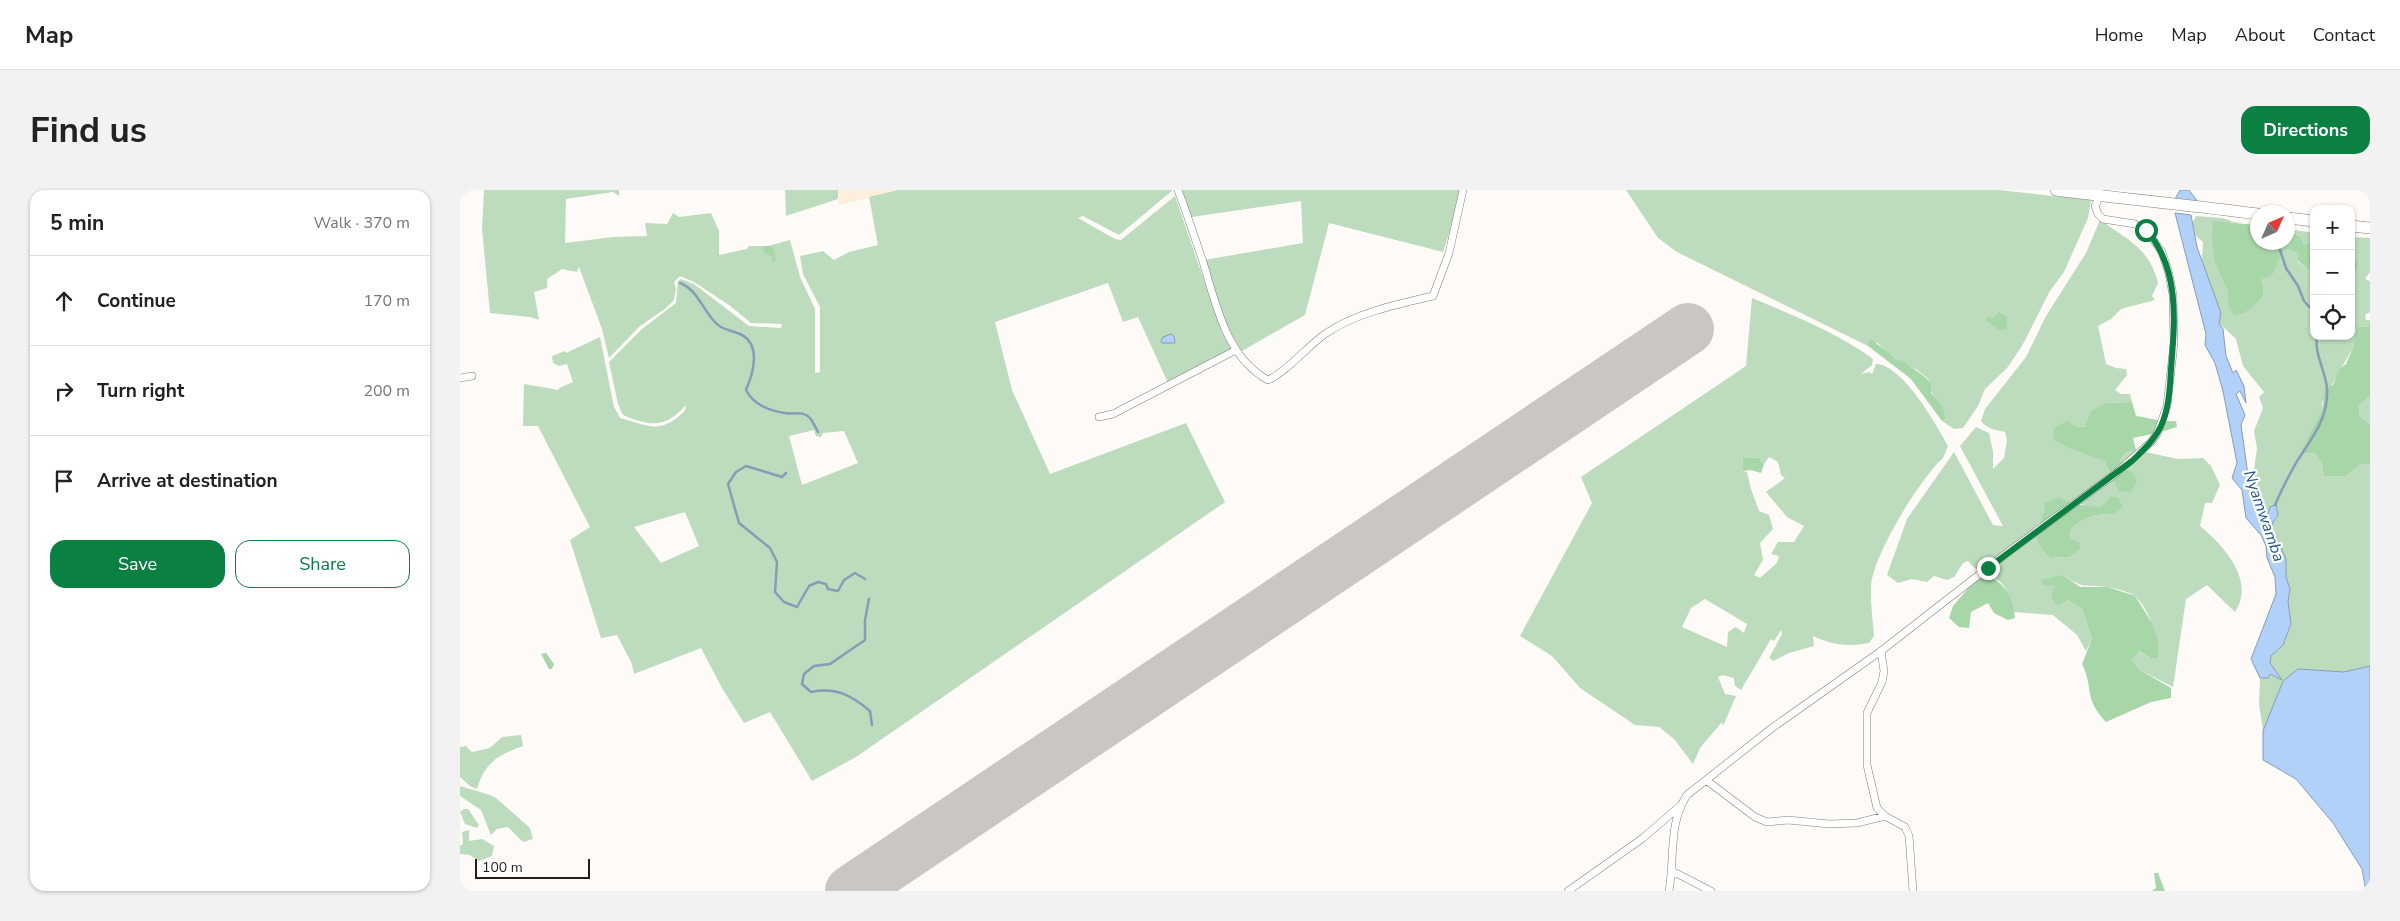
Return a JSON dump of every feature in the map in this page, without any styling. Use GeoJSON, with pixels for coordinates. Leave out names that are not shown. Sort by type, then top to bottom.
{"type":"FeatureCollection","features":[{"type":"Feature","properties":{"kind":"highway"},"geometry":{"type":"LineString","coordinates":[[2056,190],[2250,213]]}},
{"type":"Feature","properties":{"kind":"highway"},"geometry":{"type":"LineString","coordinates":[[2295,219],[2310,221]]}},
{"type":"Feature","properties":{"kind":"highway"},"geometry":{"type":"LineString","coordinates":[[2355,226],[2370,228]]}},
{"type":"Feature","properties":{"kind":"street"},"geometry":{"type":"LineString","coordinates":[[1178,190],[1222,322],[1236,350],[1247,364],[1268,380],[1277,376],[1295,358],[1326,333],[1381,308],[1433,296],[1449,253],[1463,190]]}},
{"type":"Feature","properties":{"kind":"street"},"geometry":{"type":"LineString","coordinates":[[1669,891],[1672,871],[1674,823],[1687,794],[1787,717],[1881,651],[2012,549],[2120,470],[2151,442],[2162,424],[2167,406],[2174,343],[2173,296],[2169,274],[2162,252],[2146,230],[2135,224],[2103,219],[2099,216],[2095,206],[2100,196]]}},
{"type":"Feature","properties":{"kind":"street"},"geometry":{"type":"LineString","coordinates":[[1099,417],[1110,415],[1236,350]]}},
{"type":"Feature","properties":{"kind":"street"},"geometry":{"type":"LineString","coordinates":[[460,378],[472,376]]}},
{"type":"Feature","properties":{"kind":"street"},"geometry":{"type":"LineString","coordinates":[[1881,651],[1883,677],[1868,708],[1867,765],[1877,808],[1885,816],[1905,827],[1909,836],[1913,891]]}},
{"type":"Feature","properties":{"kind":"street"},"geometry":{"type":"LineString","coordinates":[[1706,780],[1755,817],[1767,822],[1788,820],[1829,824],[1857,823],[1885,816]]}},
{"type":"Feature","properties":{"kind":"street"},"geometry":{"type":"LineString","coordinates":[[1568,891],[1643,838],[1680,806]]}},
{"type":"Feature","properties":{"kind":"street"},"geometry":{"type":"LineString","coordinates":[[1672,871],[1711,891]]}},
{"type":"Feature","properties":{"kind":"shaded area"},"geometry":{"type":"Polygon","coordinates":[[[838,190],[898,190],[839,205],[838,190]]]}},
{"type":"Feature","properties":{"kind":"green space"},"geometry":{"type":"Polygon","coordinates":[[[484,190],[619,190],[619,196],[613,192],[566,199],[565,243],[613,237],[647,236],[645,223],[667,224],[673,213],[679,217],[711,213],[719,231],[719,255],[747,249],[749,246],[768,246],[790,240],[800,277],[815,309],[815,373],[820,372],[820,307],[803,274],[800,256],[823,251],[834,260],[849,252],[878,245],[869,197],[898,190],[1173,190],[1119,235],[1083,216],[1078,218],[1115,239],[1121,240],[1175,196],[1222,333],[1233,352],[1169,385],[1138,317],[1123,322],[1108,283],[995,322],[1012,390],[1050,474],[1186,423],[1225,502],[856,757],[812,781],[770,712],[744,723],[722,688],[701,648],[634,674],[632,664],[617,635],[601,638],[570,540],[590,527],[538,426],[523,426],[524,384],[559,390],[559,388],[573,382],[567,364],[559,366],[553,363],[552,356],[565,351],[566,353],[600,337],[614,407],[620,418],[643,425],[657,426],[670,422],[683,413],[686,405],[672,418],[658,423],[642,422],[623,415],[618,404],[609,362],[642,329],[676,303],[678,281],[681,279],[694,284],[749,326],[781,328],[782,324],[751,323],[729,305],[694,282],[680,276],[674,282],[676,289],[674,300],[665,309],[640,326],[609,358],[602,329],[579,267],[577,272],[562,269],[547,279],[547,288],[534,292],[539,320],[530,317],[490,313],[482,228],[484,190]],[[814,430],[789,436],[802,485],[858,463],[844,431],[823,433],[821,437],[816,436],[814,430]],[[685,512],[634,527],[661,563],[699,546],[685,512]]]}},
{"type":"Feature","properties":{"kind":"green space"},"geometry":{"type":"Polygon","coordinates":[[[785,190],[838,190],[838,199],[786,216],[785,190]]]}},
{"type":"Feature","properties":{"kind":"green space"},"geometry":{"type":"Polygon","coordinates":[[[1176,190],[1460,190],[1443,252],[1329,223],[1305,315],[1242,351],[1227,327],[1204,260],[1303,243],[1301,201],[1185,218],[1176,190]]]}},
{"type":"Feature","properties":{"kind":"green space"},"geometry":{"type":"Polygon","coordinates":[[[1626,190],[1998,190],[2091,200],[2088,218],[2064,272],[2050,291],[2022,346],[2007,368],[1985,389],[1978,406],[1963,428],[1954,429],[1942,421],[1946,419],[1943,412],[1932,393],[1928,379],[1920,372],[1888,354],[1878,343],[1868,342],[1868,346],[1677,252],[1658,238],[1626,190]]]}},
{"type":"Feature","properties":{"kind":"green space"},"geometry":{"type":"Polygon","coordinates":[[[2196,216],[2222,218],[2241,224],[2231,222],[2215,263],[2228,293],[2228,306],[2257,303],[2264,295],[2262,279],[2281,254],[2290,250],[2299,254],[2297,261],[2310,272],[2310,340],[2354,340],[2353,348],[2322,402],[2322,410],[2303,454],[2315,453],[2322,465],[2324,475],[2346,476],[2361,464],[2370,464],[2370,666],[2344,672],[2298,669],[2272,712],[2263,731],[2259,704],[2260,678],[2268,678],[2269,674],[2281,679],[2270,663],[2271,656],[2283,645],[2291,624],[2288,601],[2290,589],[2286,577],[2286,559],[2272,528],[2273,522],[2278,517],[2276,504],[2268,514],[2258,503],[2252,484],[2257,448],[2254,431],[2263,408],[2259,397],[2264,392],[2243,366],[2236,339],[2219,323],[2202,259],[2203,242],[2196,236],[2192,224],[2196,216]]]}},
{"type":"Feature","properties":{"kind":"green space"},"geometry":{"type":"Polygon","coordinates":[[[2100,220],[2128,239],[2143,253],[2154,271],[2158,283],[2152,296],[2155,300],[2121,309],[2111,319],[2098,326],[2106,364],[2126,369],[2127,375],[2115,390],[2121,394],[2130,394],[2132,402],[2106,403],[2085,427],[2074,426],[2092,455],[2104,461],[2114,481],[2133,473],[2120,461],[2125,453],[2136,450],[2178,459],[2203,458],[2211,466],[2220,485],[2212,503],[2205,503],[2200,526],[2227,553],[2234,564],[2242,588],[2235,612],[2207,585],[2186,599],[2173,687],[2140,670],[2132,659],[2138,651],[2150,658],[2158,658],[2155,634],[2150,618],[2134,595],[2118,589],[2081,585],[2063,575],[2056,586],[2067,600],[2082,609],[2092,639],[2086,651],[2077,635],[2053,615],[2014,612],[2004,586],[1994,578],[1975,568],[1968,561],[1963,563],[1954,577],[1947,580],[1934,576],[1927,582],[1912,579],[1898,583],[1887,575],[1907,519],[1954,452],[1993,525],[2003,526],[1960,446],[1976,427],[1989,433],[1993,452],[1993,469],[2004,458],[2007,440],[2005,432],[1995,430],[1983,424],[1981,421],[1985,409],[2026,357],[2046,316],[2086,253],[2100,220]],[[2110,496],[2101,507],[2087,508],[2080,503],[2045,503],[2051,558],[2068,557],[2080,550],[2071,539],[2070,531],[2078,523],[2102,514],[2114,514],[2110,496]]]}},
{"type":"Feature","properties":{"kind":"green space"},"geometry":{"type":"Polygon","coordinates":[[[2213,221],[2250,224],[2250,250],[2287,250],[2281,254],[2272,275],[2262,279],[2264,295],[2255,305],[2238,315],[2234,315],[2228,306],[2228,293],[2215,263],[2212,239],[2213,221]]]}},
{"type":"Feature","properties":{"kind":"green space"},"geometry":{"type":"Polygon","coordinates":[[[2295,230],[2310,232],[2310,243],[2304,245],[2300,236],[2295,233],[2295,230]]]}},
{"type":"Feature","properties":{"kind":"green space"},"geometry":{"type":"Polygon","coordinates":[[[2295,234],[2300,236],[2304,245],[2310,243],[2310,271],[2297,260],[2299,254],[2290,250],[2295,250],[2295,234]]]}},
{"type":"Feature","properties":{"kind":"green space"},"geometry":{"type":"Polygon","coordinates":[[[2355,237],[2370,238],[2370,272],[2365,279],[2370,281],[2370,312],[2365,315],[2366,320],[2370,320],[2370,326],[2356,327],[2355,334],[2355,274],[2359,262],[2355,259],[2355,237]]]}},
{"type":"Feature","properties":{"kind":"green space"},"geometry":{"type":"Polygon","coordinates":[[[763,247],[773,247],[776,260],[773,263],[771,256],[765,253],[763,247]]]}},
{"type":"Feature","properties":{"kind":"green space"},"geometry":{"type":"Polygon","coordinates":[[[2355,259],[2359,262],[2355,274],[2355,259]]]}},
{"type":"Feature","properties":{"kind":"green space"},"geometry":{"type":"Polygon","coordinates":[[[1752,298],[1830,333],[1873,359],[1872,365],[1861,374],[1869,372],[1872,374],[1876,364],[1886,367],[1897,374],[1918,397],[1948,446],[1943,458],[1922,482],[1899,518],[1880,556],[1871,586],[1874,636],[1869,643],[1841,644],[1813,636],[1814,646],[1789,653],[1773,661],[1769,658],[1782,634],[1781,630],[1774,641],[1771,639],[1741,690],[1735,686],[1734,678],[1723,675],[1718,677],[1725,694],[1736,696],[1723,726],[1722,722],[1700,748],[1693,764],[1674,739],[1659,727],[1635,725],[1580,688],[1552,656],[1520,636],[1592,503],[1581,477],[1746,366],[1752,298]],[[1743,457],[1742,471],[1747,472],[1759,511],[1769,515],[1773,529],[1760,543],[1763,560],[1754,575],[1760,578],[1777,563],[1779,556],[1771,554],[1778,542],[1794,542],[1804,526],[1787,517],[1766,492],[1785,478],[1781,475],[1778,462],[1769,457],[1764,464],[1759,458],[1743,457]],[[1705,599],[1691,608],[1682,627],[1727,647],[1728,632],[1736,627],[1744,633],[1747,624],[1705,599]]]}},
{"type":"Feature","properties":{"kind":"green space"},"geometry":{"type":"Polygon","coordinates":[[[1999,312],[2007,317],[2007,330],[1999,330],[1985,320],[1987,317],[1993,318],[1999,312]]]}},
{"type":"Feature","properties":{"kind":"green space"},"geometry":{"type":"Polygon","coordinates":[[[2370,326],[2370,396],[2359,406],[2360,416],[2370,425],[2370,464],[2361,464],[2346,476],[2324,476],[2322,465],[2315,453],[2303,454],[2303,448],[2322,410],[2325,387],[2333,385],[2339,370],[2346,364],[2353,348],[2356,327],[2370,326]]]}},
{"type":"Feature","properties":{"kind":"green space"},"geometry":{"type":"Polygon","coordinates":[[[1871,339],[1896,359],[1903,361],[1925,377],[1931,384],[1931,393],[1942,406],[1946,419],[1942,421],[1911,379],[1868,346],[1868,342],[1871,339]]]}},
{"type":"Feature","properties":{"kind":"green space"},"geometry":{"type":"Polygon","coordinates":[[[2370,396],[2370,425],[2360,416],[2359,406],[2370,396]]]}},
{"type":"Feature","properties":{"kind":"green space"},"geometry":{"type":"Polygon","coordinates":[[[2132,402],[2136,416],[2176,421],[2177,427],[2133,438],[2136,450],[2125,453],[2120,461],[2133,473],[2137,480],[2131,492],[2119,491],[2104,461],[2070,448],[2053,439],[2054,428],[2068,421],[2074,426],[2085,427],[2091,411],[2106,403],[2132,402]]]}},
{"type":"Feature","properties":{"kind":"green space"},"geometry":{"type":"Polygon","coordinates":[[[1743,457],[1759,458],[1764,464],[1761,473],[1751,470],[1742,471],[1743,457]]]}},
{"type":"Feature","properties":{"kind":"green space"},"geometry":{"type":"Polygon","coordinates":[[[2110,496],[2118,498],[2123,507],[2114,514],[2102,514],[2084,520],[2070,531],[2071,539],[2080,543],[2080,550],[2069,557],[2051,558],[2042,549],[2036,536],[2045,503],[2059,497],[2079,505],[2101,507],[2110,496]]]}},
{"type":"Feature","properties":{"kind":"green space"},"geometry":{"type":"Polygon","coordinates":[[[1982,572],[1996,580],[2006,590],[2012,602],[2015,618],[2008,620],[1994,613],[1988,603],[1971,612],[1969,628],[1959,627],[1949,618],[1953,606],[1982,572]]]}},
{"type":"Feature","properties":{"kind":"green space"},"geometry":{"type":"Polygon","coordinates":[[[2063,575],[2080,587],[2108,587],[2135,596],[2152,623],[2158,640],[2158,658],[2150,658],[2139,651],[2132,659],[2140,670],[2171,688],[2171,698],[2151,702],[2106,722],[2091,699],[2086,672],[2082,664],[2092,639],[2082,609],[2067,600],[2059,605],[2054,603],[2051,595],[2055,586],[2042,585],[2041,580],[2063,575]]]}},
{"type":"Feature","properties":{"kind":"green space"},"geometry":{"type":"Polygon","coordinates":[[[546,653],[554,664],[552,669],[549,669],[541,654],[546,653]]]}},
{"type":"Feature","properties":{"kind":"green space"},"geometry":{"type":"Polygon","coordinates":[[[521,735],[523,746],[500,756],[488,766],[477,789],[470,786],[460,777],[460,747],[466,746],[472,752],[490,748],[502,737],[521,735]]]}},
{"type":"Feature","properties":{"kind":"green space"},"geometry":{"type":"Polygon","coordinates":[[[460,786],[496,798],[530,828],[533,839],[523,842],[508,827],[497,829],[491,835],[481,810],[460,796],[460,786]]]}},
{"type":"Feature","properties":{"kind":"green space"},"geometry":{"type":"Polygon","coordinates":[[[468,809],[479,825],[477,828],[465,824],[460,812],[468,809]]]}},
{"type":"Feature","properties":{"kind":"green space"},"geometry":{"type":"Polygon","coordinates":[[[469,830],[469,841],[482,839],[494,846],[492,856],[479,861],[470,855],[460,854],[460,846],[463,844],[462,832],[469,830]]]}},
{"type":"Feature","properties":{"kind":"green space"},"geometry":{"type":"Polygon","coordinates":[[[2154,873],[2158,873],[2165,891],[2152,891],[2156,888],[2154,873]]]}},
{"type":"Feature","properties":{"kind":"water"},"geometry":{"type":"Polygon","coordinates":[[[2180,190],[2189,190],[2198,202],[2175,199],[2180,190]]]}},
{"type":"Feature","properties":{"kind":"water","name":"Nyamwamba"},"geometry":{"type":"Polygon","coordinates":[[[2175,213],[2191,215],[2197,247],[2221,313],[2219,323],[2223,329],[2226,356],[2233,373],[2236,370],[2244,386],[2246,403],[2240,391],[2236,394],[2245,415],[2241,425],[2248,475],[2252,479],[2254,493],[2258,503],[2268,514],[2270,507],[2276,504],[2278,516],[2273,522],[2272,528],[2286,559],[2286,577],[2290,589],[2288,601],[2291,624],[2283,645],[2271,656],[2270,663],[2282,680],[2270,674],[2268,678],[2260,678],[2251,659],[2276,594],[2275,577],[2267,558],[2266,546],[2261,535],[2246,518],[2242,490],[2232,478],[2237,463],[2223,391],[2215,363],[2205,345],[2206,334],[2175,213]]]}},
{"type":"Feature","properties":{"kind":"water"},"geometry":{"type":"Polygon","coordinates":[[[1171,334],[1174,336],[1175,343],[1162,343],[1163,337],[1171,334]]]}},
{"type":"Feature","properties":{"kind":"water"},"geometry":{"type":"Polygon","coordinates":[[[2370,666],[2370,891],[2366,891],[2362,869],[2333,823],[2296,779],[2263,760],[2263,731],[2283,681],[2298,669],[2344,672],[2370,666]]]}},
{"type":"Feature","properties":{"kind":"waterway"},"geometry":{"type":"LineString","coordinates":[[2280,250],[2286,268],[2298,286],[2304,301],[2310,308]]}},
{"type":"Feature","properties":{"kind":"waterway"},"geometry":{"type":"LineString","coordinates":[[680,283],[695,294],[716,324],[740,334],[751,345],[754,360],[746,390],[749,395],[757,403],[773,411],[804,414],[811,420],[818,432]]}},
{"type":"Feature","properties":{"kind":"waterway","name":"Nyamwamba"},"geometry":{"type":"LineString","coordinates":[[2275,505],[2293,468],[2318,429],[2325,410],[2327,389],[2317,350],[2317,340]]}},
{"type":"Feature","properties":{"kind":"waterway"},"geometry":{"type":"LineString","coordinates":[[786,473],[782,477],[746,466],[736,472],[728,484],[739,523],[770,548],[777,562],[775,592],[784,602],[797,607],[809,586],[818,582],[826,584],[828,589],[838,591],[844,580],[855,573],[865,579]]}},
{"type":"Feature","properties":{"kind":"waterway"},"geometry":{"type":"LineString","coordinates":[[869,599],[865,620],[865,640],[830,664],[814,666],[804,674],[802,684],[811,692],[836,692],[850,697],[870,711],[872,725]]}},
{"type":"Feature","properties":{"kind":"runway"},"geometry":{"type":"LineString","coordinates":[[851,891],[1688,329]]}},
{"type":"Feature","properties":{"kind":"route"},"geometry":{"type":"LineString","coordinates":[[1988,568],[2132,461],[2151,442],[2162,424],[2167,406],[2174,343],[2173,296],[2162,252],[2146,230]]}}]}
